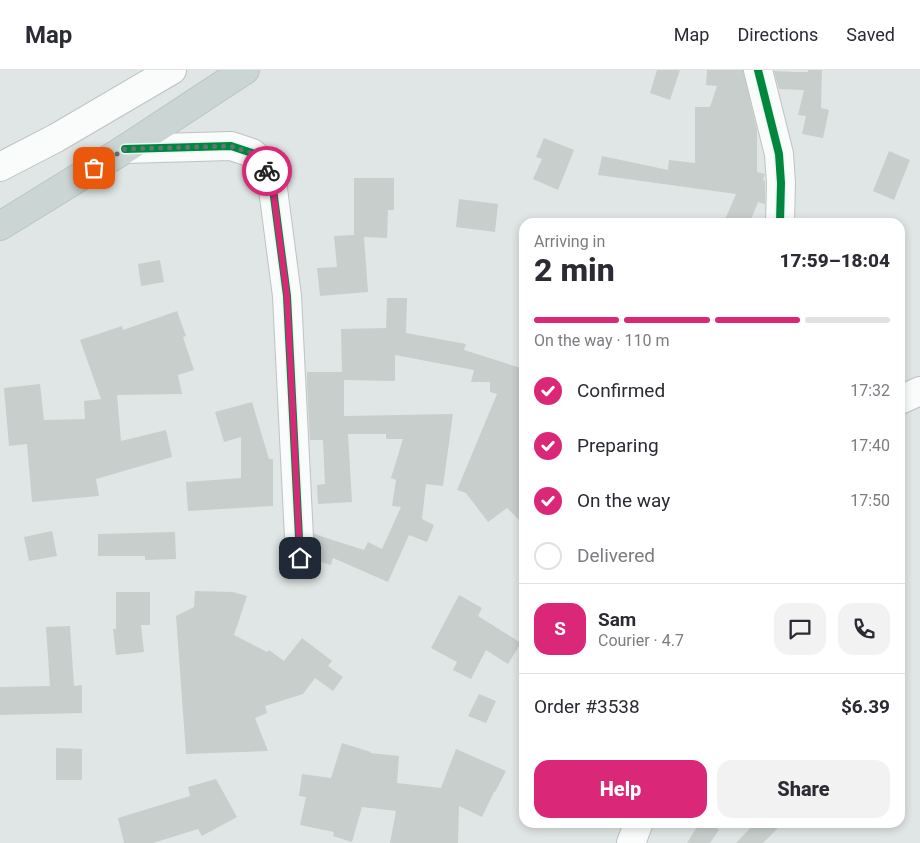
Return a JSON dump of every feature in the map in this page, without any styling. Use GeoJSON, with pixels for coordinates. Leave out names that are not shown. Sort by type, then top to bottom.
{"type":"FeatureCollection","features":[{"type":"Feature","properties":{"kind":"main road"},"geometry":{"type":"LineString","coordinates":[[0,226],[125,149],[230,74]]}},
{"type":"Feature","properties":{"kind":"street"},"geometry":{"type":"LineString","coordinates":[[0,167],[56,138],[172,70]]}},
{"type":"Feature","properties":{"kind":"street"},"geometry":{"type":"LineString","coordinates":[[758,70],[779,154],[782,183],[780,218]]}},
{"type":"Feature","properties":{"kind":"street"},"geometry":{"type":"LineString","coordinates":[[125,149],[230,146],[252,153],[265,164],[273,189],[287,296],[300,558]]}},
{"type":"Feature","properties":{"kind":"street"},"geometry":{"type":"LineString","coordinates":[[905,398],[920,392]]}},
{"type":"Feature","properties":{"kind":"street"},"geometry":{"type":"LineString","coordinates":[[631,843],[637,828]]}},
{"type":"Feature","properties":{"kind":"building"},"geometry":{"type":"Polygon","coordinates":[[[657,70],[680,70],[670,100],[650,93],[657,70]]]}},
{"type":"Feature","properties":{"kind":"building"},"geometry":{"type":"Polygon","coordinates":[[[707,70],[743,70],[757,130],[757,172],[765,174],[763,180],[765,181],[765,204],[758,202],[752,218],[726,218],[736,194],[598,175],[602,156],[668,170],[669,160],[695,163],[695,107],[710,107],[717,86],[706,85],[707,70]]]}},
{"type":"Feature","properties":{"kind":"building"},"geometry":{"type":"Polygon","coordinates":[[[808,70],[822,70],[821,108],[829,110],[823,138],[802,134],[806,116],[798,115],[804,90],[779,89],[774,71],[808,72],[808,70]]]}},
{"type":"Feature","properties":{"kind":"building"},"geometry":{"type":"Polygon","coordinates":[[[544,138],[574,150],[558,190],[533,179],[542,159],[536,157],[544,138]]]}},
{"type":"Feature","properties":{"kind":"building"},"geometry":{"type":"Polygon","coordinates":[[[889,151],[910,160],[894,200],[873,191],[889,151]]]}},
{"type":"Feature","properties":{"kind":"building"},"geometry":{"type":"Polygon","coordinates":[[[354,178],[394,178],[394,210],[388,210],[387,238],[364,237],[368,292],[320,296],[317,268],[337,267],[334,236],[354,235],[354,178]]]}},
{"type":"Feature","properties":{"kind":"building"},"geometry":{"type":"Polygon","coordinates":[[[459,199],[498,204],[495,232],[456,227],[459,199]]]}},
{"type":"Feature","properties":{"kind":"building"},"geometry":{"type":"Polygon","coordinates":[[[160,260],[164,282],[141,286],[138,264],[160,260]]]}},
{"type":"Feature","properties":{"kind":"building"},"geometry":{"type":"Polygon","coordinates":[[[387,298],[407,298],[406,333],[466,344],[464,350],[519,367],[519,520],[507,508],[488,522],[466,493],[457,490],[497,394],[490,392],[490,382],[471,382],[474,370],[395,355],[395,381],[344,380],[344,416],[453,414],[443,486],[426,484],[422,519],[434,525],[427,542],[409,535],[388,582],[333,558],[331,565],[315,560],[314,534],[364,550],[368,542],[382,549],[401,507],[392,506],[396,480],[391,478],[403,439],[386,439],[386,434],[348,434],[352,502],[318,504],[317,485],[325,484],[323,440],[310,440],[307,382],[307,372],[342,372],[341,329],[386,328],[387,298]]]}},
{"type":"Feature","properties":{"kind":"building"},"geometry":{"type":"Polygon","coordinates":[[[177,311],[186,336],[183,337],[194,370],[178,375],[182,394],[117,395],[121,441],[166,430],[172,457],[96,479],[99,496],[32,502],[27,444],[9,446],[4,388],[40,384],[44,420],[85,419],[84,401],[101,399],[80,340],[122,326],[123,330],[177,311]]]}},
{"type":"Feature","properties":{"kind":"building"},"geometry":{"type":"Polygon","coordinates":[[[252,402],[269,459],[273,459],[273,506],[188,511],[186,482],[241,478],[241,437],[224,442],[215,412],[252,402]]]}},
{"type":"Feature","properties":{"kind":"building"},"geometry":{"type":"Polygon","coordinates":[[[52,531],[57,556],[29,561],[24,537],[52,531]]]}},
{"type":"Feature","properties":{"kind":"building"},"geometry":{"type":"Polygon","coordinates":[[[175,532],[176,559],[145,560],[145,556],[98,556],[98,534],[175,532]]]}},
{"type":"Feature","properties":{"kind":"building"},"geometry":{"type":"Polygon","coordinates":[[[195,591],[233,592],[247,596],[234,635],[267,652],[269,650],[284,661],[302,638],[332,661],[328,666],[343,677],[333,691],[315,678],[303,694],[265,706],[267,713],[255,718],[268,751],[186,754],[176,616],[194,607],[195,591]]]}},
{"type":"Feature","properties":{"kind":"building"},"geometry":{"type":"Polygon","coordinates":[[[116,592],[150,592],[150,625],[141,625],[144,652],[116,655],[113,629],[116,629],[116,592]]]}},
{"type":"Feature","properties":{"kind":"building"},"geometry":{"type":"Polygon","coordinates":[[[459,595],[482,608],[478,616],[519,642],[519,646],[508,664],[486,650],[471,679],[453,670],[457,662],[431,648],[459,595]]]}},
{"type":"Feature","properties":{"kind":"building"},"geometry":{"type":"Polygon","coordinates":[[[70,626],[74,686],[82,685],[82,713],[0,715],[0,687],[50,686],[46,627],[70,626]]]}},
{"type":"Feature","properties":{"kind":"building"},"geometry":{"type":"Polygon","coordinates":[[[479,694],[496,701],[486,723],[468,716],[479,694]]]}},
{"type":"Feature","properties":{"kind":"building"},"geometry":{"type":"Polygon","coordinates":[[[342,743],[370,753],[399,756],[397,783],[441,788],[456,749],[506,771],[482,817],[459,806],[458,843],[390,843],[396,811],[362,807],[352,842],[333,836],[334,832],[300,825],[306,797],[299,796],[302,774],[331,778],[342,743]]]}},
{"type":"Feature","properties":{"kind":"building"},"geometry":{"type":"Polygon","coordinates":[[[56,748],[82,749],[82,780],[56,780],[56,748]]]}},
{"type":"Feature","properties":{"kind":"building"},"geometry":{"type":"Polygon","coordinates":[[[216,779],[237,817],[202,836],[198,829],[153,843],[124,843],[118,818],[190,796],[188,787],[216,779]]]}},
{"type":"Feature","properties":{"kind":"building"},"geometry":{"type":"Polygon","coordinates":[[[696,828],[716,828],[719,830],[710,843],[687,843],[696,828]]]}},
{"type":"Feature","properties":{"kind":"building"},"geometry":{"type":"Polygon","coordinates":[[[750,828],[778,828],[763,843],[736,843],[750,828]]]}},
{"type":"Feature","properties":{"kind":"cycle path"},"geometry":{"type":"LineString","coordinates":[[758,70],[779,154],[781,183],[780,218]]}},
{"type":"Feature","properties":{"kind":"cycle path"},"geometry":{"type":"LineString","coordinates":[[125,149],[231,146],[252,153],[265,164],[273,189],[287,296],[300,558]]}},
{"type":"Feature","properties":{"kind":"way so far"},"geometry":{"type":"LineString","coordinates":[[94,168],[125,149],[230,146],[252,153],[265,164],[267,171]]}},
{"type":"Feature","properties":{"kind":"route"},"geometry":{"type":"LineString","coordinates":[[267,171],[273,189],[287,296],[300,558]]}}]}
